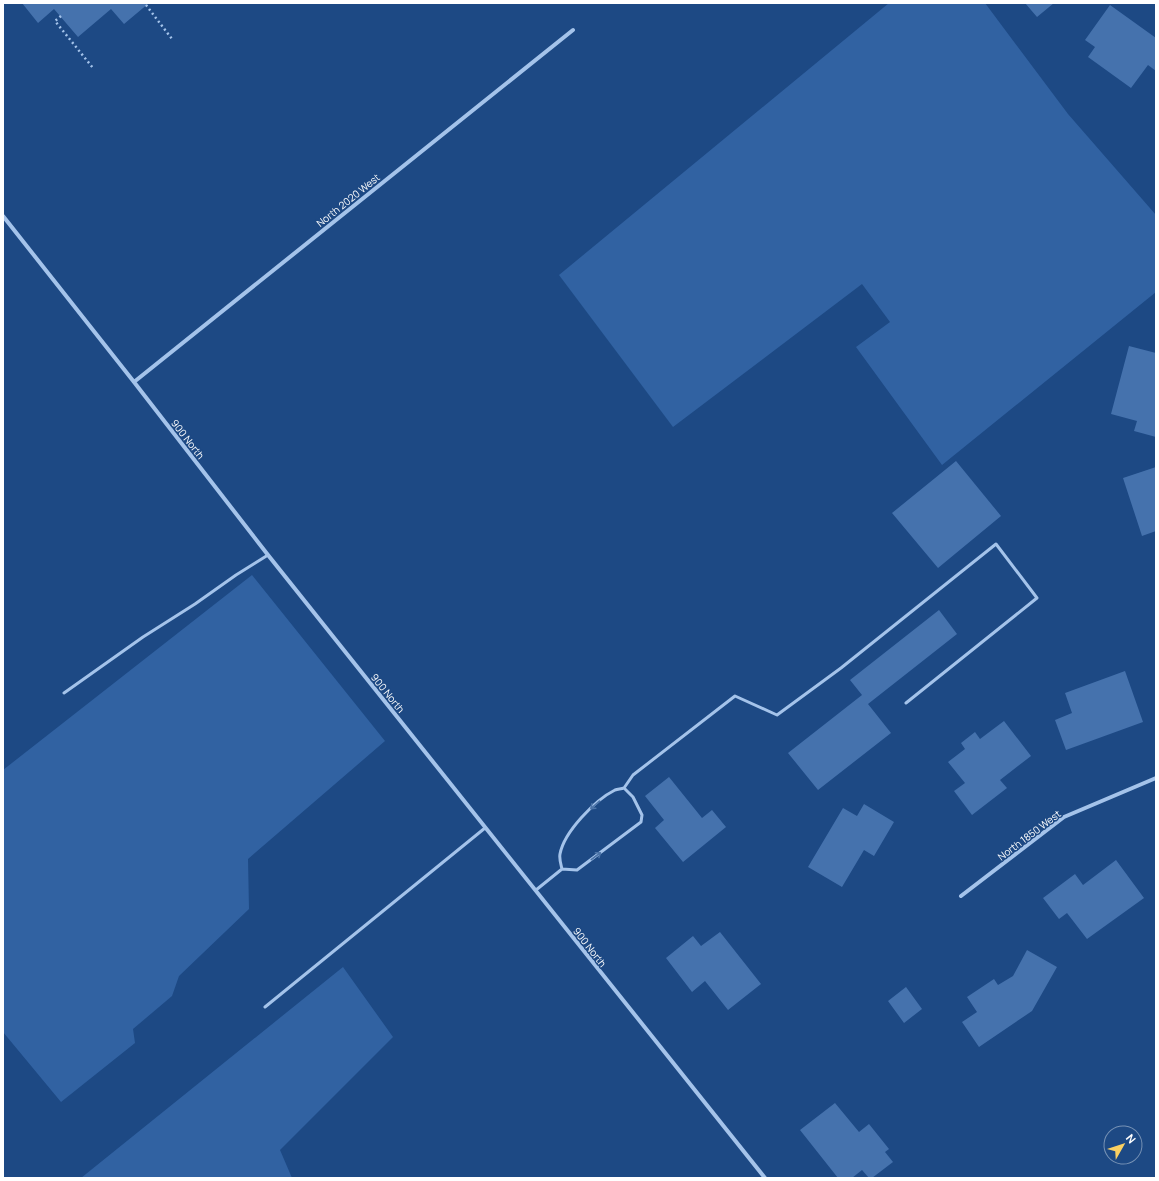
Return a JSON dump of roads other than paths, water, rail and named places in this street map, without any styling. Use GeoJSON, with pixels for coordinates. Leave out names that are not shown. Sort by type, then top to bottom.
{"type":"FeatureCollection","features":[{"type":"Feature","properties":{"kind":"street","name":"North 2020 West"},"geometry":{"type":"LineString","coordinates":[[134,382],[572,30]]}},
{"type":"Feature","properties":{"kind":"street","name":"900 North"},"geometry":{"type":"LineString","coordinates":[[3,216],[268,555],[765,1178]]}},
{"type":"Feature","properties":{"kind":"street","name":"North 1850 West"},"geometry":{"type":"LineString","coordinates":[[961,896],[1064,817],[1156,778]]}},
{"type":"Feature","properties":{"kind":"lane"},"geometry":{"type":"LineString","coordinates":[[562,869],[559,856],[563,844],[583,815],[616,790],[624,788],[633,775],[735,696],[777,715],[841,668],[996,544],[1037,598],[906,703]]}},
{"type":"Feature","properties":{"kind":"lane"},"geometry":{"type":"LineString","coordinates":[[64,693],[143,637],[268,555]]}},
{"type":"Feature","properties":{"kind":"lane"},"geometry":{"type":"LineString","coordinates":[[536,890],[562,869],[577,870],[641,822],[642,814],[633,797],[624,788]]}},
{"type":"Feature","properties":{"kind":"lane"},"geometry":{"type":"LineString","coordinates":[[265,1007],[485,828]]}}]}
